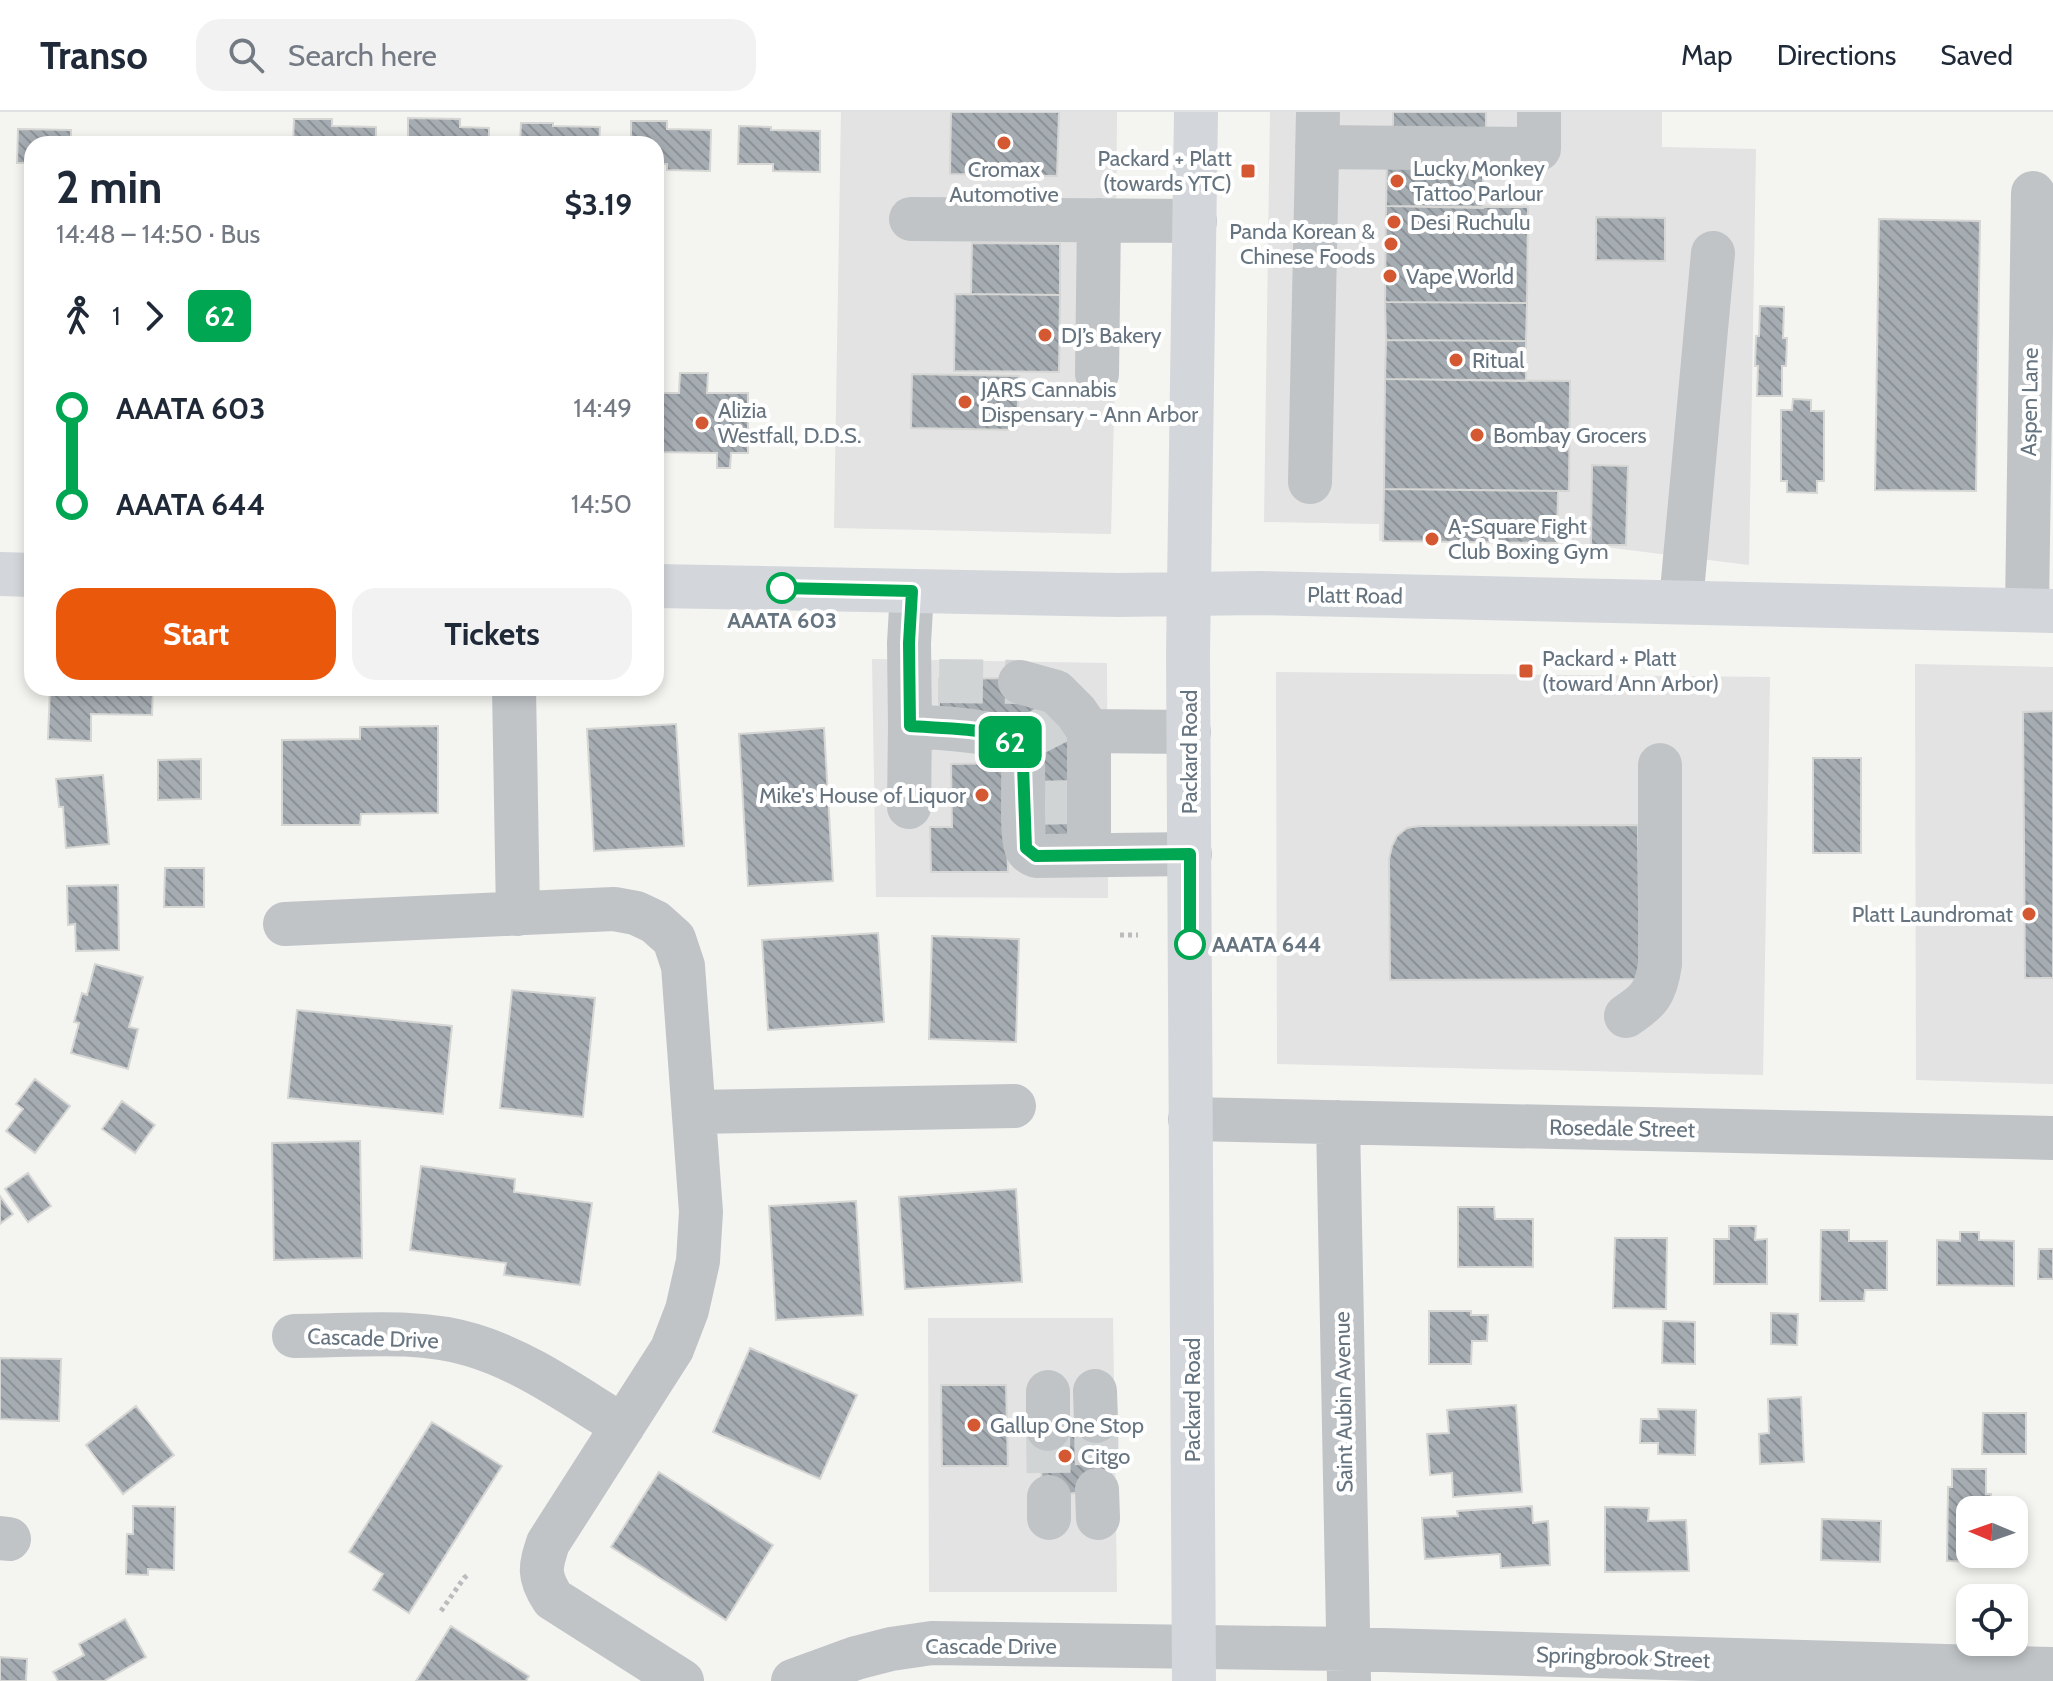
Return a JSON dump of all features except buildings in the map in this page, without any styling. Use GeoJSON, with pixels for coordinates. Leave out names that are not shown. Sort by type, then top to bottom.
{"type":"FeatureCollection","features":[{"type":"Feature","properties":{"kind":"main road","name":"Packard Road"},"geometry":{"type":"LineString","coordinates":[[1194,1664],[1189,732],[1196,112]]}},
{"type":"Feature","properties":{"kind":"main road"},"geometry":{"type":"LineString","coordinates":[[0,574],[24,575]]}},
{"type":"Feature","properties":{"kind":"main road","name":"Platt Road"},"geometry":{"type":"LineString","coordinates":[[664,586],[1118,595],[1275,593],[2040,610]]}},
{"type":"Feature","properties":{"kind":"street"},"geometry":{"type":"LineString","coordinates":[[1310,482],[1317,129],[1539,149],[1539,112]]}},
{"type":"Feature","properties":{"kind":"street","name":"Aspen Lane"},"geometry":{"type":"LineString","coordinates":[[2033,193],[2040,610]]}},
{"type":"Feature","properties":{"kind":"street"},"geometry":{"type":"LineString","coordinates":[[911,219],[1195,221]]}},
{"type":"Feature","properties":{"kind":"street"},"geometry":{"type":"LineString","coordinates":[[1097,374],[1099,220]]}},
{"type":"Feature","properties":{"kind":"street"},"geometry":{"type":"LineString","coordinates":[[1681,602],[1713,253]]}},
{"type":"Feature","properties":{"kind":"street"},"geometry":{"type":"LineString","coordinates":[[909,807],[910,726],[924,680],[912,591]]}},
{"type":"Feature","properties":{"kind":"street"},"geometry":{"type":"LineString","coordinates":[[1020,682],[1056,692],[1032,728],[1022,756],[1089,854]]}},
{"type":"Feature","properties":{"kind":"street"},"geometry":{"type":"LineString","coordinates":[[514,696],[518,914]]}},
{"type":"Feature","properties":{"kind":"street"},"geometry":{"type":"LineString","coordinates":[[910,726],[1189,732]]}},
{"type":"Feature","properties":{"kind":"street"},"geometry":{"type":"LineString","coordinates":[[1032,728],[1055,803],[1026,848],[1031,853],[1036,856],[1190,854]]}},
{"type":"Feature","properties":{"kind":"street"},"geometry":{"type":"LineString","coordinates":[[1626,1016],[1650,997],[1659,974],[1660,765]]}},
{"type":"Feature","properties":{"kind":"street"},"geometry":{"type":"LineString","coordinates":[[285,924],[614,909],[636,913],[655,922],[674,939],[683,966],[695,1112],[701,1212],[698,1261],[687,1310],[672,1349],[548,1543],[541,1564],[543,1583],[553,1599],[682,1681]]}},
{"type":"Feature","properties":{"kind":"street"},"geometry":{"type":"LineString","coordinates":[[695,1112],[1014,1106]]}},
{"type":"Feature","properties":{"kind":"street","name":"Rosedale Street"},"geometry":{"type":"LineString","coordinates":[[1190,1119],[2053,1138]]}},
{"type":"Feature","properties":{"kind":"street","name":"Saint Aubin Avenue"},"geometry":{"type":"LineString","coordinates":[[1338,1122],[1348,1665]]}},
{"type":"Feature","properties":{"kind":"street","name":"Cascade Drive"},"geometry":{"type":"LineString","coordinates":[[294,1336],[407,1335],[470,1344],[500,1355],[623,1426]]}},
{"type":"Feature","properties":{"kind":"street","name":"Cascade Drive"},"geometry":{"type":"LineString","coordinates":[[793,1681],[856,1658],[932,1643],[1194,1664]]}},
{"type":"Feature","properties":{"kind":"street","name":"Springbrook Street"},"geometry":{"type":"LineString","coordinates":[[1194,1664],[2049,1673]]}},
{"type":"Feature","properties":{"kind":"path"},"geometry":{"type":"LineString","coordinates":[[1120,935],[1138,935]]}},
{"type":"Feature","properties":{"kind":"path"},"geometry":{"type":"LineString","coordinates":[[441,1611],[470,1573]]}},
{"type":"Feature","properties":{"kind":"shaded area"},"geometry":{"type":"Polygon","coordinates":[[[841,112],[1117,112],[1111,534],[834,528],[841,112]]]}},
{"type":"Feature","properties":{"kind":"shaded area"},"geometry":{"type":"Polygon","coordinates":[[[1270,112],[1662,112],[1662,147],[1756,149],[1749,565],[1581,544],[1379,541],[1379,524],[1264,522],[1270,112]]]}},
{"type":"Feature","properties":{"kind":"shaded area"},"geometry":{"type":"Polygon","coordinates":[[[872,659],[1107,663],[1108,898],[876,897],[872,659]]]}},
{"type":"Feature","properties":{"kind":"shaded area"},"geometry":{"type":"Polygon","coordinates":[[[1915,664],[2053,667],[2053,1084],[1916,1080],[1915,664]]]}},
{"type":"Feature","properties":{"kind":"shaded area"},"geometry":{"type":"Polygon","coordinates":[[[1276,672],[1770,677],[1763,1075],[1277,1064],[1276,672]]]}},
{"type":"Feature","properties":{"kind":"shaded area"},"geometry":{"type":"Polygon","coordinates":[[[928,1318],[1113,1318],[1117,1592],[929,1592],[928,1318]]]}},
{"type":"Feature","properties":{"kind":"tunnel"},"geometry":{"type":"LineString","coordinates":[[939,681],[1020,682]]}},
{"type":"Feature","properties":{"kind":"tunnel"},"geometry":{"type":"LineString","coordinates":[[1024,739],[1061,720]]}},
{"type":"Feature","properties":{"kind":"tunnel"},"geometry":{"type":"LineString","coordinates":[[1034,803],[1074,802]]}},
{"type":"Feature","properties":{"kind":"tunnel"},"geometry":{"type":"LineString","coordinates":[[1096,1421],[1097,1490]]}},
{"type":"Feature","properties":{"kind":"tunnel"},"geometry":{"type":"LineString","coordinates":[[1048,1429],[1049,1497]]}},
{"type":"Feature","properties":{"kind":"bus line","name":"62"},"geometry":{"type":"LineString","coordinates":[[782,588],[912,591],[910,726],[1003,737],[1015,745],[1022,756],[1023,765],[1026,848],[1036,856],[1190,854],[1190,944]]}},
{"type":"Feature","properties":{"kind":"place","name":"Cromax Automotive"},"geometry":{"type":"Point","coordinates":[1004,143]}},
{"type":"Feature","properties":{"kind":"place","name":"Packard + Platt (towards YTC)"},"geometry":{"type":"Point","coordinates":[1248,171]}},
{"type":"Feature","properties":{"kind":"place","name":"Lucky Monkey Tattoo Parlour"},"geometry":{"type":"Point","coordinates":[1397,181]}},
{"type":"Feature","properties":{"kind":"place","name":"Desi Ruchulu"},"geometry":{"type":"Point","coordinates":[1394,222]}},
{"type":"Feature","properties":{"kind":"place","name":"Panda Korean & Chinese Foods"},"geometry":{"type":"Point","coordinates":[1391,244]}},
{"type":"Feature","properties":{"kind":"place","name":"Vape World"},"geometry":{"type":"Point","coordinates":[1390,276]}},
{"type":"Feature","properties":{"kind":"place","name":"DJ’s Bakery"},"geometry":{"type":"Point","coordinates":[1045,335]}},
{"type":"Feature","properties":{"kind":"place","name":"Ritual"},"geometry":{"type":"Point","coordinates":[1456,360]}},
{"type":"Feature","properties":{"kind":"place","name":"JARS Cannabis Dispensary - Ann Arbor"},"geometry":{"type":"Point","coordinates":[965,402]}},
{"type":"Feature","properties":{"kind":"place","name":"Alizia Westfall, D.D.S."},"geometry":{"type":"Point","coordinates":[702,423]}},
{"type":"Feature","properties":{"kind":"place","name":"Bombay Grocers"},"geometry":{"type":"Point","coordinates":[1477,435]}},
{"type":"Feature","properties":{"kind":"place","name":"A-Square Fight Club Boxing Gym"},"geometry":{"type":"Point","coordinates":[1432,539]}},
{"type":"Feature","properties":{"kind":"place","name":"AAATA 603"},"geometry":{"type":"Point","coordinates":[782,588]}},
{"type":"Feature","properties":{"kind":"place","name":"Packard + Platt (toward Ann Arbor)"},"geometry":{"type":"Point","coordinates":[1526,671]}},
{"type":"Feature","properties":{"kind":"place","name":"Mike's House of Liquor"},"geometry":{"type":"Point","coordinates":[982,795]}},
{"type":"Feature","properties":{"kind":"place","name":"Platt Laundromat"},"geometry":{"type":"Point","coordinates":[2029,914]}},
{"type":"Feature","properties":{"kind":"place","name":"AAATA 644"},"geometry":{"type":"Point","coordinates":[1190,944]}},
{"type":"Feature","properties":{"kind":"place","name":"Gallup One Stop"},"geometry":{"type":"Point","coordinates":[974,1425]}},
{"type":"Feature","properties":{"kind":"place","name":"Citgo"},"geometry":{"type":"Point","coordinates":[1065,1456]}}]}
